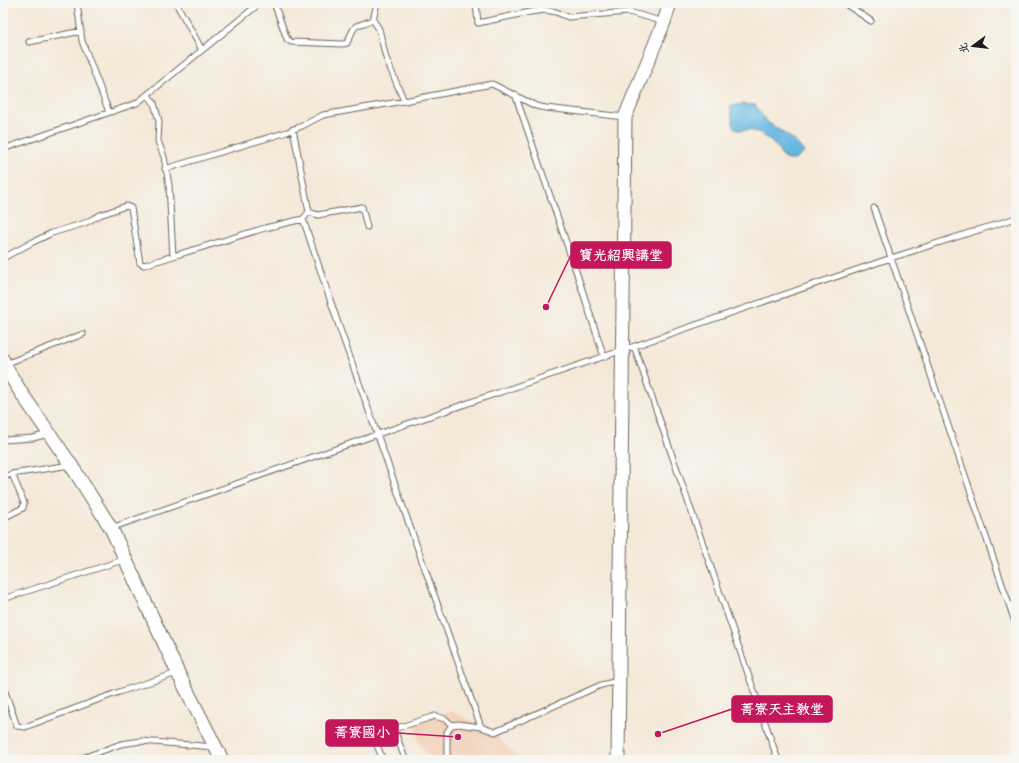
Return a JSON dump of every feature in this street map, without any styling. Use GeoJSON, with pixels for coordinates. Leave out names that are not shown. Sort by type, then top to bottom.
{"type":"FeatureCollection","features":[{"type":"Feature","properties":{"kind":"street"},"geometry":{"type":"LineString","coordinates":[[618,760],[618,680],[628,348],[628,111],[664,22],[670,3]]}},
{"type":"Feature","properties":{"kind":"street"},"geometry":{"type":"LineString","coordinates":[[3,363],[49,434],[72,465],[112,528],[178,673],[222,760]]}},
{"type":"Feature","properties":{"kind":"lane"},"geometry":{"type":"LineString","coordinates":[[77,3],[82,41],[108,112]]}},
{"type":"Feature","properties":{"kind":"lane"},"geometry":{"type":"LineString","coordinates":[[176,3],[202,50]]}},
{"type":"Feature","properties":{"kind":"lane"},"geometry":{"type":"LineString","coordinates":[[3,149],[136,103],[148,95],[260,3]]}},
{"type":"Feature","properties":{"kind":"lane"},"geometry":{"type":"LineString","coordinates":[[274,3],[287,39],[291,42],[348,43],[356,26],[373,20]]}},
{"type":"Feature","properties":{"kind":"lane"},"geometry":{"type":"LineString","coordinates":[[377,3],[373,20],[379,29],[386,58],[404,102]]}},
{"type":"Feature","properties":{"kind":"lane"},"geometry":{"type":"LineString","coordinates":[[476,3],[478,23],[545,10],[556,12],[568,17],[629,12],[664,22]]}},
{"type":"Feature","properties":{"kind":"lane"},"geometry":{"type":"LineString","coordinates":[[844,3],[871,21]]}},
{"type":"Feature","properties":{"kind":"lane"},"geometry":{"type":"LineString","coordinates":[[29,42],[80,31]]}},
{"type":"Feature","properties":{"kind":"lane"},"geometry":{"type":"LineString","coordinates":[[165,169],[293,129],[323,115],[404,102],[492,84],[536,106],[546,108],[628,111]]}},
{"type":"Feature","properties":{"kind":"lane"},"geometry":{"type":"LineString","coordinates":[[514,94],[576,271],[604,357]]}},
{"type":"Feature","properties":{"kind":"lane"},"geometry":{"type":"LineString","coordinates":[[148,95],[154,102],[158,121],[158,141],[164,157],[169,185],[173,256]]}},
{"type":"Feature","properties":{"kind":"lane"},"geometry":{"type":"LineString","coordinates":[[293,129],[309,212]]}},
{"type":"Feature","properties":{"kind":"lane"},"geometry":{"type":"LineString","coordinates":[[3,258],[52,233],[85,223],[100,215],[126,206],[131,208],[140,263],[144,265],[265,228],[303,219],[309,212]]}},
{"type":"Feature","properties":{"kind":"lane"},"geometry":{"type":"LineString","coordinates":[[309,212],[318,215],[362,206],[367,227]]}},
{"type":"Feature","properties":{"kind":"lane"},"geometry":{"type":"LineString","coordinates":[[874,208],[1016,625]]}},
{"type":"Feature","properties":{"kind":"lane"},"geometry":{"type":"LineString","coordinates":[[112,528],[628,348],[891,258],[1016,218]]}},
{"type":"Feature","properties":{"kind":"lane"},"geometry":{"type":"LineString","coordinates":[[303,219],[341,332],[481,727]]}},
{"type":"Feature","properties":{"kind":"lane"},"geometry":{"type":"LineString","coordinates":[[3,363],[83,334]]}},
{"type":"Feature","properties":{"kind":"lane"},"geometry":{"type":"LineString","coordinates":[[628,348],[778,760]]}},
{"type":"Feature","properties":{"kind":"lane"},"geometry":{"type":"LineString","coordinates":[[3,440],[33,438],[49,434]]}},
{"type":"Feature","properties":{"kind":"lane"},"geometry":{"type":"LineString","coordinates":[[3,477],[12,474],[72,465]]}},
{"type":"Feature","properties":{"kind":"lane"},"geometry":{"type":"LineString","coordinates":[[3,518],[23,508],[24,503],[12,474]]}},
{"type":"Feature","properties":{"kind":"lane"},"geometry":{"type":"LineString","coordinates":[[3,599],[126,559]]}},
{"type":"Feature","properties":{"kind":"lane"},"geometry":{"type":"LineString","coordinates":[[3,686],[17,726],[25,727],[119,692],[178,673]]}},
{"type":"Feature","properties":{"kind":"lane"},"geometry":{"type":"LineString","coordinates":[[404,756],[394,729],[435,716],[452,725],[458,724],[481,727],[495,732],[601,685],[618,680]]}},
{"type":"Feature","properties":{"kind":"lane"},"geometry":{"type":"LineString","coordinates":[[447,760],[448,732],[452,725]]}},
{"type":"Feature","properties":{"kind":"lane"},"geometry":{"type":"LineString","coordinates":[[374,738],[382,760]]}},
{"type":"Feature","properties":{"kind":"lane"},"geometry":{"type":"LineString","coordinates":[[77,760],[120,744],[141,741],[215,747]]}},
{"type":"Feature","properties":{"kind":"shaded area"},"geometry":{"type":"Polygon","coordinates":[[[451,711],[492,731],[518,758],[522,760],[432,760],[419,743],[415,724],[451,711]]]}},
{"type":"Feature","properties":{"kind":"water"},"geometry":{"type":"Polygon","coordinates":[[[743,104],[755,105],[766,121],[794,140],[804,152],[795,160],[787,160],[780,154],[779,149],[761,133],[749,130],[738,130],[734,127],[730,106],[743,104]]]}},
{"type":"Feature","properties":{"kind":"place","name":"寶光紹興講堂"},"geometry":{"type":"Point","coordinates":[546,307]}},
{"type":"Feature","properties":{"kind":"place","name":"菁寮天主教堂"},"geometry":{"type":"Point","coordinates":[658,734]}},
{"type":"Feature","properties":{"kind":"place","name":"菁寮國小"},"geometry":{"type":"Point","coordinates":[458,737]}}]}
